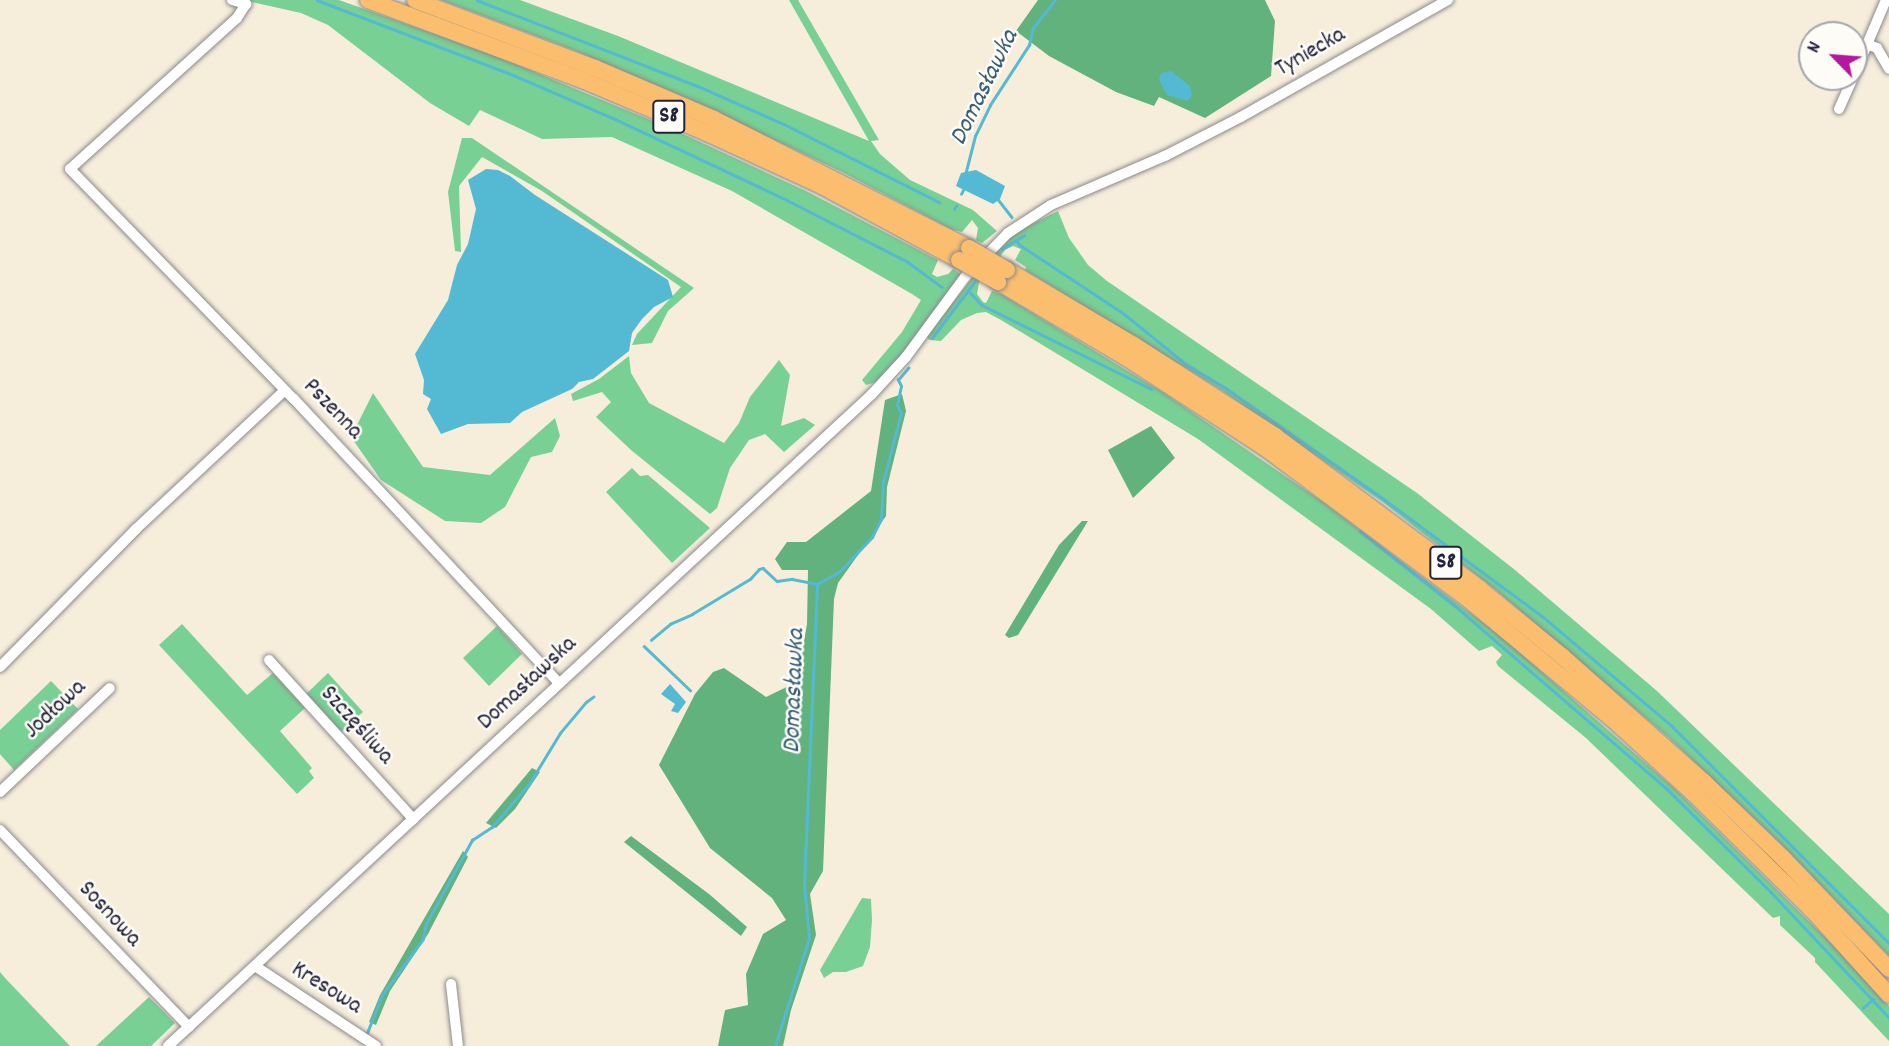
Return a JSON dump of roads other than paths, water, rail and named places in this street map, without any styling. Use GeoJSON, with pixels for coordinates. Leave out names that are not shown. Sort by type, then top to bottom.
{"type":"FeatureCollection","features":[{"type":"Feature","properties":{"kind":"highway","name":"S8"},"geometry":{"type":"LineString","coordinates":[[368,0],[585,81],[707,133],[964,254]]}},
{"type":"Feature","properties":{"kind":"highway","name":"S8"},"geometry":{"type":"LineString","coordinates":[[415,0],[595,68],[714,118],[1134,345],[1275,436],[1480,589],[1695,773],[1839,916],[1889,970]]}},
{"type":"Feature","properties":{"kind":"highway","name":"S8"},"geometry":{"type":"LineString","coordinates":[[1002,276],[1268,450],[1377,528],[1553,669],[1751,849],[1815,913],[1886,991]]}},
{"type":"Feature","properties":{"kind":"street","name":"Pszenna"},"geometry":{"type":"LineString","coordinates":[[232,0],[246,4],[237,18],[71,169],[559,683]]}},
{"type":"Feature","properties":{"kind":"street","name":"Tyniecka"},"geometry":{"type":"LineString","coordinates":[[912,348],[965,277],[991,248],[1029,218],[1165,156],[1448,0]]}},
{"type":"Feature","properties":{"kind":"street"},"geometry":{"type":"LineString","coordinates":[[1868,42],[1886,0]]}},
{"type":"Feature","properties":{"kind":"street"},"geometry":{"type":"LineString","coordinates":[[1868,44],[1877,48],[1889,69]]}},
{"type":"Feature","properties":{"kind":"street"},"geometry":{"type":"LineString","coordinates":[[1839,109],[1847,91]]}},
{"type":"Feature","properties":{"kind":"street","name":"Domasławska"},"geometry":{"type":"LineString","coordinates":[[169,1046],[872,394],[912,348]]}},
{"type":"Feature","properties":{"kind":"street"},"geometry":{"type":"LineString","coordinates":[[0,667],[142,523],[284,391]]}},
{"type":"Feature","properties":{"kind":"street","name":"Szczęśliwa"},"geometry":{"type":"LineString","coordinates":[[269,660],[413,819]]}},
{"type":"Feature","properties":{"kind":"street","name":"Jodłowa"},"geometry":{"type":"LineString","coordinates":[[0,792],[110,688]]}},
{"type":"Feature","properties":{"kind":"street","name":"Sosnowa"},"geometry":{"type":"LineString","coordinates":[[0,830],[189,1027]]}},
{"type":"Feature","properties":{"kind":"street","name":"Kresowa"},"geometry":{"type":"LineString","coordinates":[[254,966],[376,1046]]}},
{"type":"Feature","properties":{"kind":"street"},"geometry":{"type":"LineString","coordinates":[[451,984],[458,1046]]}},
{"type":"Feature","properties":{"kind":"water"},"geometry":{"type":"Polygon","coordinates":[[[1171,71],[1190,86],[1192,95],[1188,101],[1167,95],[1159,80],[1161,73],[1171,71]]]}},
{"type":"Feature","properties":{"kind":"water"},"geometry":{"type":"Polygon","coordinates":[[[486,169],[498,170],[510,176],[535,195],[668,280],[673,297],[654,307],[642,319],[632,333],[629,351],[593,379],[579,382],[572,389],[522,412],[510,423],[468,424],[441,434],[427,409],[431,399],[423,394],[424,380],[415,354],[448,300],[457,265],[468,244],[476,209],[468,180],[486,169]]]}},
{"type":"Feature","properties":{"kind":"water"},"geometry":{"type":"Polygon","coordinates":[[[976,170],[1005,186],[1000,199],[993,204],[956,186],[961,173],[976,170]]]}},
{"type":"Feature","properties":{"kind":"water"},"geometry":{"type":"Polygon","coordinates":[[[670,684],[686,702],[678,713],[671,711],[675,704],[661,694],[670,684]]]}},
{"type":"Feature","properties":{"kind":"waterway"},"geometry":{"type":"LineString","coordinates":[[317,0],[513,75],[615,119],[787,200],[908,262],[942,287]]}},
{"type":"Feature","properties":{"kind":"waterway"},"geometry":{"type":"LineString","coordinates":[[477,0],[700,87],[784,124],[939,202]]}},
{"type":"Feature","properties":{"kind":"waterway","name":"Domasławka"},"geometry":{"type":"LineString","coordinates":[[965,175],[975,136],[990,105],[1029,45],[1033,28],[1055,0]]}},
{"type":"Feature","properties":{"kind":"waterway"},"geometry":{"type":"LineString","coordinates":[[961,194],[963,190]]}},
{"type":"Feature","properties":{"kind":"waterway","name":"Domasławka"},"geometry":{"type":"LineString","coordinates":[[997,198],[1012,217]]}},
{"type":"Feature","properties":{"kind":"waterway","name":"Domasławka"},"geometry":{"type":"LineString","coordinates":[[1002,249],[1024,235]]}},
{"type":"Feature","properties":{"kind":"waterway"},"geometry":{"type":"LineString","coordinates":[[1016,240],[1123,313],[1186,364],[1226,388],[1377,494],[1542,616],[1671,725],[1889,943]]}},
{"type":"Feature","properties":{"kind":"waterway","name":"Domasławka"},"geometry":{"type":"LineString","coordinates":[[932,338],[979,276]]}},
{"type":"Feature","properties":{"kind":"waterway"},"geometry":{"type":"LineString","coordinates":[[968,290],[982,305],[1151,389]]}},
{"type":"Feature","properties":{"kind":"waterway","name":"Domasławka"},"geometry":{"type":"LineString","coordinates":[[775,1046],[809,938],[804,885],[817,584],[840,571],[872,537],[881,519],[883,482],[901,413],[897,405],[901,386],[898,380],[908,368]]}},
{"type":"Feature","properties":{"kind":"waterway"},"geometry":{"type":"LineString","coordinates":[[1360,531],[1454,605],[1668,790],[1771,892],[1889,1017]]}},
{"type":"Feature","properties":{"kind":"waterway"},"geometry":{"type":"LineString","coordinates":[[651,640],[670,624],[750,579],[759,569],[763,568],[777,581],[792,579],[817,584]]}},
{"type":"Feature","properties":{"kind":"waterway"},"geometry":{"type":"LineString","coordinates":[[644,646],[690,690]]}},
{"type":"Feature","properties":{"kind":"waterway"},"geometry":{"type":"LineString","coordinates":[[367,1033],[382,995],[423,939],[426,924],[472,840],[492,827],[529,784],[560,733],[593,697]]}},
{"type":"Feature","properties":{"kind":"waterway"},"geometry":{"type":"LineString","coordinates":[[1863,1008],[1873,999]]}}]}
